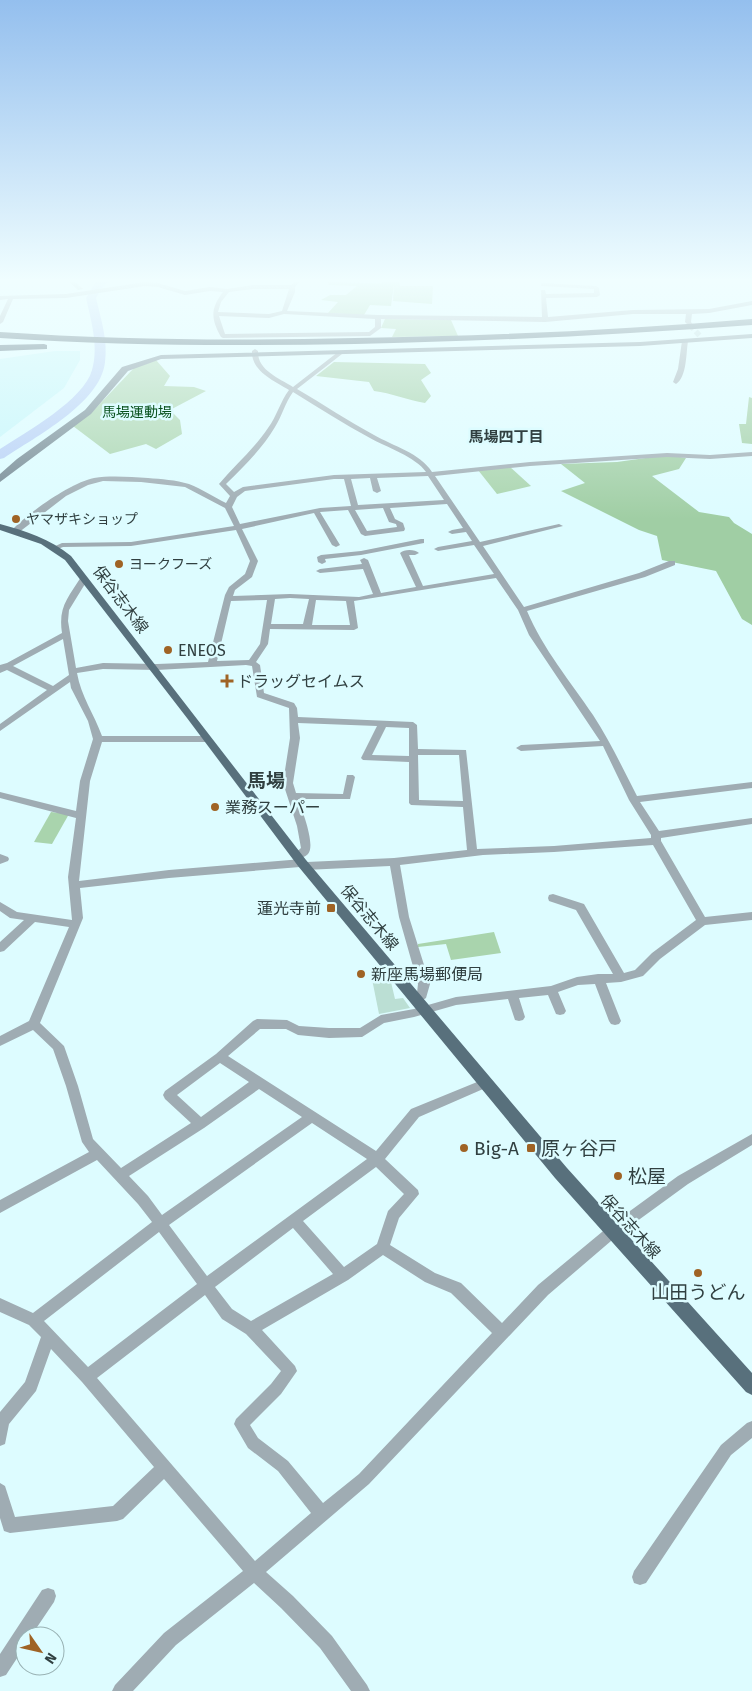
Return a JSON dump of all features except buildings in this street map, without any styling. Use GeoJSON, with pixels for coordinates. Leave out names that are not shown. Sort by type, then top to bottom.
{"type":"FeatureCollection","features":[{"type":"Feature","properties":{"kind":"main road","name":"保谷志木線"},"geometry":{"type":"LineString","coordinates":[[0,527],[35,537],[68,558],[301,861],[554,1165],[752,1386]]}},
{"type":"Feature","properties":{"kind":"street"},"geometry":{"type":"LineString","coordinates":[[0,478],[20,461],[88,412],[120,374],[130,367],[149,361]]}},
{"type":"Feature","properties":{"kind":"street"},"geometry":{"type":"LineString","coordinates":[[258,361],[260,368],[292,390],[371,436],[415,458],[432,474],[522,610],[533,635],[606,743],[634,800],[702,921]]}},
{"type":"Feature","properties":{"kind":"street"},"geometry":{"type":"LineString","coordinates":[[234,496],[222,484],[255,451],[273,426],[284,399],[292,390],[330,361]]}},
{"type":"Feature","properties":{"kind":"street"},"geometry":{"type":"LineString","coordinates":[[676,382],[682,369],[681,361]]}},
{"type":"Feature","properties":{"kind":"street"},"geometry":{"type":"LineString","coordinates":[[228,507],[234,496],[243,489],[295,481],[432,474],[667,455],[686,458],[720,458],[752,454]]}},
{"type":"Feature","properties":{"kind":"street"},"geometry":{"type":"LineString","coordinates":[[373,476],[377,491]]}},
{"type":"Feature","properties":{"kind":"street"},"geometry":{"type":"LineString","coordinates":[[348,477],[352,508],[365,534],[401,529],[399,523],[392,520],[385,506]]}},
{"type":"Feature","properties":{"kind":"street"},"geometry":{"type":"LineString","coordinates":[[15,531],[66,494],[94,480],[106,478],[124,478],[184,485],[228,507],[254,561],[248,575],[232,589],[212,663]]}},
{"type":"Feature","properties":{"kind":"street"},"geometry":{"type":"LineString","coordinates":[[55,548],[62,545],[131,544],[237,528],[248,524],[316,511],[449,502]]}},
{"type":"Feature","properties":{"kind":"street"},"geometry":{"type":"LineString","coordinates":[[316,511],[336,546]]}},
{"type":"Feature","properties":{"kind":"street"},"geometry":{"type":"LineString","coordinates":[[438,548],[478,543],[559,526]]}},
{"type":"Feature","properties":{"kind":"street"},"geometry":{"type":"LineString","coordinates":[[452,532],[468,530]]}},
{"type":"Feature","properties":{"kind":"street"},"geometry":{"type":"LineString","coordinates":[[322,562],[321,557],[361,553],[421,541]]}},
{"type":"Feature","properties":{"kind":"street"},"geometry":{"type":"LineString","coordinates":[[361,553],[378,596]]}},
{"type":"Feature","properties":{"kind":"street"},"geometry":{"type":"LineString","coordinates":[[415,553],[404,553],[421,589]]}},
{"type":"Feature","properties":{"kind":"street"},"geometry":{"type":"LineString","coordinates":[[522,610],[642,575],[672,563]]}},
{"type":"Feature","properties":{"kind":"street"},"geometry":{"type":"LineString","coordinates":[[320,571],[366,566]]}},
{"type":"Feature","properties":{"kind":"street"},"geometry":{"type":"LineString","coordinates":[[228,599],[271,597],[350,599],[499,575]]}},
{"type":"Feature","properties":{"kind":"street"},"geometry":{"type":"LineString","coordinates":[[0,1041],[34,1024],[78,918],[73,877],[85,781],[98,740],[92,721],[75,688],[65,635],[65,610],[84,579]]}},
{"type":"Feature","properties":{"kind":"street"},"geometry":{"type":"LineString","coordinates":[[250,663],[264,644],[271,597]]}},
{"type":"Feature","properties":{"kind":"street"},"geometry":{"type":"LineString","coordinates":[[307,627],[313,597]]}},
{"type":"Feature","properties":{"kind":"street"},"geometry":{"type":"LineString","coordinates":[[267,626],[354,628],[350,599]]}},
{"type":"Feature","properties":{"kind":"street"},"geometry":{"type":"LineString","coordinates":[[2,666],[65,635]]}},
{"type":"Feature","properties":{"kind":"street"},"geometry":{"type":"LineString","coordinates":[[0,728],[72,673],[103,666],[212,663],[250,663],[256,665],[260,695],[291,705],[295,738],[288,783],[302,826],[306,848],[301,861]]}},
{"type":"Feature","properties":{"kind":"street"},"geometry":{"type":"LineString","coordinates":[[2,666],[52,689]]}},
{"type":"Feature","properties":{"kind":"street"},"geometry":{"type":"LineString","coordinates":[[294,720],[413,725],[414,803],[468,804]]}},
{"type":"Feature","properties":{"kind":"street"},"geometry":{"type":"LineString","coordinates":[[384,724],[366,758],[463,752],[472,853]]}},
{"type":"Feature","properties":{"kind":"street"},"geometry":{"type":"LineString","coordinates":[[98,740],[207,739]]}},
{"type":"Feature","properties":{"kind":"street"},"geometry":{"type":"LineString","coordinates":[[521,748],[606,743]]}},
{"type":"Feature","properties":{"kind":"street"},"geometry":{"type":"LineString","coordinates":[[292,796],[348,797],[350,777]]}},
{"type":"Feature","properties":{"kind":"street"},"geometry":{"type":"LineString","coordinates":[[634,800],[752,785]]}},
{"type":"Feature","properties":{"kind":"street"},"geometry":{"type":"LineString","coordinates":[[0,795],[82,816]]}},
{"type":"Feature","properties":{"kind":"street"},"geometry":{"type":"LineString","coordinates":[[74,885],[301,861],[394,862],[472,853],[554,849],[656,838],[752,821]]}},
{"type":"Feature","properties":{"kind":"street"},"geometry":{"type":"LineString","coordinates":[[0,857],[4,859],[0,861]]}},
{"type":"Feature","properties":{"kind":"street"},"geometry":{"type":"LineString","coordinates":[[394,862],[404,917],[424,984],[421,1005]]}},
{"type":"Feature","properties":{"kind":"street"},"geometry":{"type":"LineString","coordinates":[[553,898],[580,907],[621,978]]}},
{"type":"Feature","properties":{"kind":"street"},"geometry":{"type":"LineString","coordinates":[[0,906],[14,915],[75,924]]}},
{"type":"Feature","properties":{"kind":"street"},"geometry":{"type":"LineString","coordinates":[[200,1124],[169,1095],[220,1057],[257,1024],[287,1025],[298,1030],[330,1033],[362,1032],[381,1019],[421,1005],[552,990],[577,981],[598,978],[621,978],[639,973],[656,956],[702,921],[752,916]]}},
{"type":"Feature","properties":{"kind":"street"},"geometry":{"type":"LineString","coordinates":[[0,948],[33,918]]}},
{"type":"Feature","properties":{"kind":"street"},"geometry":{"type":"LineString","coordinates":[[598,978],[615,1021]]}},
{"type":"Feature","properties":{"kind":"street"},"geometry":{"type":"LineString","coordinates":[[552,990],[560,1011]]}},
{"type":"Feature","properties":{"kind":"street"},"geometry":{"type":"LineString","coordinates":[[512,995],[519,1017]]}},
{"type":"Feature","properties":{"kind":"street"},"geometry":{"type":"LineString","coordinates":[[34,1024],[58,1046],[88,1142],[97,1154],[120,1174],[161,1223],[227,1314],[251,1329],[290,1371],[276,1389],[241,1424],[253,1443],[283,1466],[321,1513]]}},
{"type":"Feature","properties":{"kind":"street"},"geometry":{"type":"LineString","coordinates":[[220,1057],[377,1159],[413,1194],[393,1215],[383,1248],[343,1276],[251,1329]]}},
{"type":"Feature","properties":{"kind":"street"},"geometry":{"type":"LineString","coordinates":[[120,1174],[200,1124],[259,1082]]}},
{"type":"Feature","properties":{"kind":"street"},"geometry":{"type":"LineString","coordinates":[[87,1377],[205,1286],[377,1159],[415,1113],[486,1083]]}},
{"type":"Feature","properties":{"kind":"street"},"geometry":{"type":"LineString","coordinates":[[34,1320],[161,1223],[312,1116]]}},
{"type":"Feature","properties":{"kind":"street"},"geometry":{"type":"LineString","coordinates":[[121,1691],[170,1639],[254,1572],[321,1513],[364,1479],[501,1332],[543,1290],[613,1231],[682,1180],[752,1139]]}},
{"type":"Feature","properties":{"kind":"street"},"geometry":{"type":"LineString","coordinates":[[0,1207],[97,1154]]}},
{"type":"Feature","properties":{"kind":"street"},"geometry":{"type":"LineString","coordinates":[[295,1221],[343,1276]]}},
{"type":"Feature","properties":{"kind":"street"},"geometry":{"type":"LineString","coordinates":[[383,1248],[430,1278],[456,1288],[501,1332]]}},
{"type":"Feature","properties":{"kind":"street"},"geometry":{"type":"LineString","coordinates":[[0,1305],[34,1320],[87,1377],[254,1572],[326,1642],[361,1691]]}},
{"type":"Feature","properties":{"kind":"street"},"geometry":{"type":"LineString","coordinates":[[0,1439],[2,1421],[31,1386],[48,1337]]}},
{"type":"Feature","properties":{"kind":"street"},"geometry":{"type":"LineString","coordinates":[[640,1577],[726,1450],[752,1428]]}},
{"type":"Feature","properties":{"kind":"street"},"geometry":{"type":"LineString","coordinates":[[0,1491],[10,1525],[117,1513],[164,1468]]}},
{"type":"Feature","properties":{"kind":"street"},"geometry":{"type":"LineString","coordinates":[[0,1669],[48,1596]]}},
{"type":"Feature","properties":{"kind":"shaded area"},"geometry":{"type":"Polygon","coordinates":[[[0,361],[79,361],[64,388],[0,437],[0,361]]]}},
{"type":"Feature","properties":{"kind":"green space","name":"馬場運動場"},"geometry":{"type":"Polygon","coordinates":[[[157,361],[170,376],[164,386],[194,387],[206,391],[170,410],[180,420],[182,434],[156,449],[146,444],[110,454],[73,426],[93,411],[134,368],[157,361]]]}},
{"type":"Feature","properties":{"kind":"green space"},"geometry":{"type":"Polygon","coordinates":[[[334,362],[425,364],[431,373],[421,380],[431,396],[425,403],[374,391],[369,382],[316,376],[334,362]]]}},
{"type":"Feature","properties":{"kind":"green space"},"geometry":{"type":"Polygon","coordinates":[[[749,397],[752,398],[752,444],[742,443],[739,424],[746,424],[749,397]]]}},
{"type":"Feature","properties":{"kind":"green space"},"geometry":{"type":"Polygon","coordinates":[[[667,455],[686,458],[679,469],[652,476],[699,512],[729,517],[734,523],[752,534],[752,625],[742,619],[716,571],[662,560],[657,536],[639,530],[561,491],[585,483],[561,464],[617,462],[667,455]]]}},
{"type":"Feature","properties":{"kind":"green space"},"geometry":{"type":"Polygon","coordinates":[[[509,466],[531,486],[497,494],[478,470],[509,466]]]}},
{"type":"Feature","properties":{"kind":"green space"},"geometry":{"type":"Polygon","coordinates":[[[51,812],[69,814],[52,844],[34,842],[51,812]]]}},
{"type":"Feature","properties":{"kind":"green space"},"geometry":{"type":"Polygon","coordinates":[[[494,932],[501,953],[451,960],[446,944],[418,947],[418,944],[494,932]]]}},
{"type":"Feature","properties":{"kind":"waterway"},"geometry":{"type":"LineString","coordinates":[[0,455],[56,417],[84,394],[93,382],[100,361]]}},
{"type":"Feature","properties":{"kind":"place","name":"ヤマザキショップ"},"geometry":{"type":"Point","coordinates":[16,519]}},
{"type":"Feature","properties":{"kind":"place","name":"ヨークフーズ"},"geometry":{"type":"Point","coordinates":[119,564]}},
{"type":"Feature","properties":{"kind":"place","name":"ENEOS"},"geometry":{"type":"Point","coordinates":[168,650]}},
{"type":"Feature","properties":{"kind":"place","name":"ドラッグセイムス"},"geometry":{"type":"Point","coordinates":[227,681]}},
{"type":"Feature","properties":{"kind":"place","name":"業務スーパー"},"geometry":{"type":"Point","coordinates":[215,807]}},
{"type":"Feature","properties":{"kind":"place","name":"蓮光寺前"},"geometry":{"type":"Point","coordinates":[331,908]}},
{"type":"Feature","properties":{"kind":"place","name":"新座馬場郵便局"},"geometry":{"type":"Point","coordinates":[361,974]}},
{"type":"Feature","properties":{"kind":"place","name":"Big-A"},"geometry":{"type":"Point","coordinates":[464,1148]}},
{"type":"Feature","properties":{"kind":"place","name":"原ヶ谷戸"},"geometry":{"type":"Point","coordinates":[531,1148]}},
{"type":"Feature","properties":{"kind":"place","name":"松屋"},"geometry":{"type":"Point","coordinates":[618,1176]}},
{"type":"Feature","properties":{"kind":"place","name":"山田うどん"},"geometry":{"type":"Point","coordinates":[698,1273]}},
{"type":"Feature","properties":{"kind":"district","name":"馬場四丁目"},"geometry":{"type":"Point","coordinates":[506,437]}},
{"type":"Feature","properties":{"kind":"district","name":"馬場"},"geometry":{"type":"Point","coordinates":[266,780]}}]}
